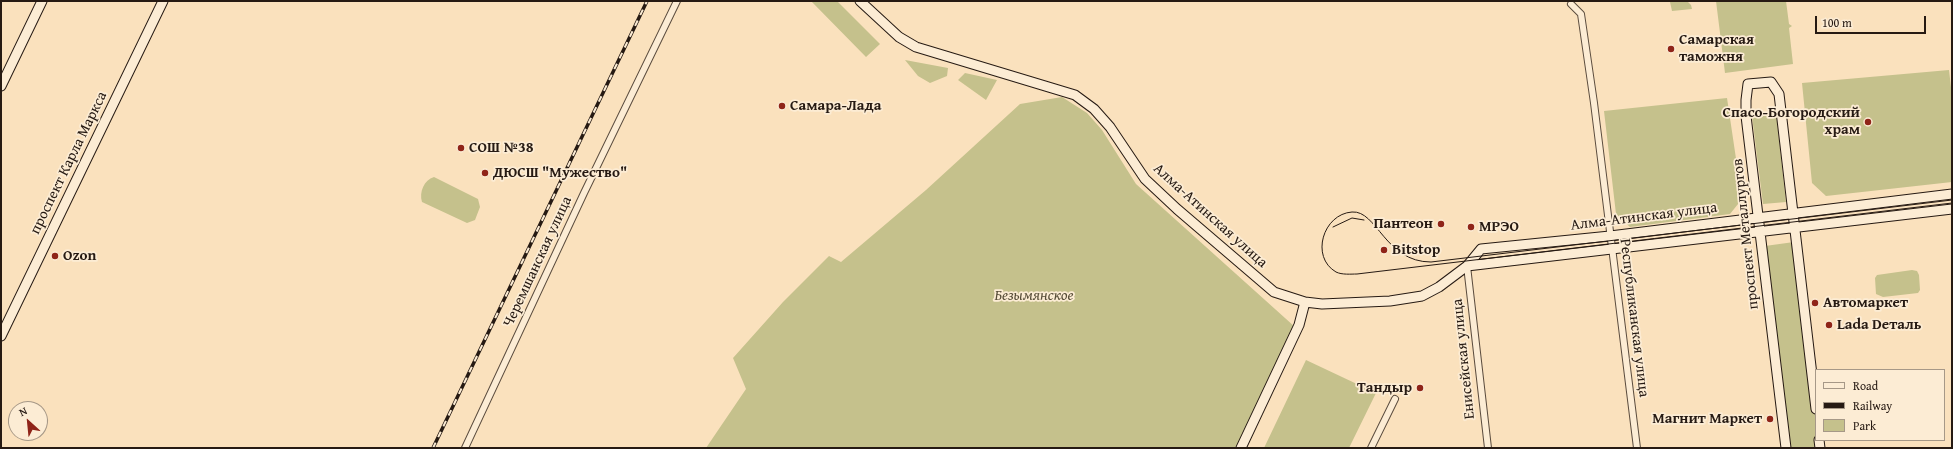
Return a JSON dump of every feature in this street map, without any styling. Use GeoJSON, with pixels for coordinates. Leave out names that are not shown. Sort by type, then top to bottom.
{"type":"FeatureCollection","features":[{"type":"Feature","properties":{"kind":"street"},"geometry":{"type":"LineString","coordinates":[[1,86],[42,1]]}},
{"type":"Feature","properties":{"kind":"street","name":"проспект Карла Маркса"},"geometry":{"type":"LineString","coordinates":[[1,336],[163,1]]}},
{"type":"Feature","properties":{"kind":"street","name":"Черемшанская улица"},"geometry":{"type":"LineString","coordinates":[[465,448],[584,192],[678,1]]}},
{"type":"Feature","properties":{"kind":"street","name":"Алма-Атинская улица"},"geometry":{"type":"LineString","coordinates":[[860,1],[899,37],[916,47],[1075,95],[1094,109],[1110,127],[1145,179],[1177,209],[1274,292],[1305,302],[1322,304],[1390,301],[1422,296],[1439,287],[1467,266],[1480,249],[1610,236],[1952,194]]}},
{"type":"Feature","properties":{"kind":"street","name":"Республиканская улица"},"geometry":{"type":"LineString","coordinates":[[1571,4],[1581,14],[1594,103],[1637,448]]}},
{"type":"Feature","properties":{"kind":"street","name":"проспект Металлургов"},"geometry":{"type":"LineString","coordinates":[[1786,448],[1746,116],[1748,84],[1771,82],[1779,94],[1815,400]]}},
{"type":"Feature","properties":{"kind":"street","name":"Алма-Атинская улица"},"geometry":{"type":"LineString","coordinates":[[1467,266],[1952,209]]}},
{"type":"Feature","properties":{"kind":"street","name":"Енисейская улица"},"geometry":{"type":"LineString","coordinates":[[1467,266],[1488,448]]}},
{"type":"Feature","properties":{"kind":"street"},"geometry":{"type":"LineString","coordinates":[[1241,448],[1299,325],[1305,302]]}},
{"type":"Feature","properties":{"kind":"street"},"geometry":{"type":"LineString","coordinates":[[1370,448],[1394,399]]}},
{"type":"Feature","properties":{"kind":"green space"},"geometry":{"type":"Polygon","coordinates":[[[811,1],[837,1],[880,44],[866,57],[811,1]]]}},
{"type":"Feature","properties":{"kind":"green space"},"geometry":{"type":"Polygon","coordinates":[[[1687,1],[1691,5],[1692,9],[1672,11],[1670,2],[1687,1]]]}},
{"type":"Feature","properties":{"kind":"green space"},"geometry":{"type":"Polygon","coordinates":[[[1716,1],[1786,1],[1789,24],[1792,26],[1789,28],[1793,64],[1725,73],[1716,1]]]}},
{"type":"Feature","properties":{"kind":"green space"},"geometry":{"type":"Polygon","coordinates":[[[905,60],[948,68],[947,76],[930,83],[918,76],[905,60]]]}},
{"type":"Feature","properties":{"kind":"green space"},"geometry":{"type":"Polygon","coordinates":[[[1949,70],[1952,96],[1952,182],[1826,196],[1812,183],[1802,83],[1949,70]]]}},
{"type":"Feature","properties":{"kind":"green space"},"geometry":{"type":"Polygon","coordinates":[[[965,73],[997,80],[986,100],[958,80],[965,73]]]}},
{"type":"Feature","properties":{"kind":"green space","name":"Безымянское"},"geometry":{"type":"Polygon","coordinates":[[[1062,97],[1087,113],[1102,130],[1136,184],[1295,327],[1237,448],[706,448],[746,389],[733,358],[783,302],[829,256],[841,262],[926,190],[1020,104],[1062,97]]]}},
{"type":"Feature","properties":{"kind":"green space"},"geometry":{"type":"Polygon","coordinates":[[[1727,98],[1742,199],[1730,214],[1630,227],[1616,214],[1604,111],[1727,98]]]}},
{"type":"Feature","properties":{"kind":"green space"},"geometry":{"type":"Polygon","coordinates":[[[1776,113],[1786,202],[1763,204],[1752,116],[1776,113]]]}},
{"type":"Feature","properties":{"kind":"green space"},"geometry":{"type":"Polygon","coordinates":[[[434,177],[478,199],[480,207],[475,220],[467,223],[422,202],[421,194],[423,187],[427,181],[434,177]]]}},
{"type":"Feature","properties":{"kind":"green space"},"geometry":{"type":"Polygon","coordinates":[[[1794,242],[1815,412],[1815,441],[1819,448],[1790,448],[1765,246],[1794,242]]]}},
{"type":"Feature","properties":{"kind":"green space"},"geometry":{"type":"Polygon","coordinates":[[[1912,270],[1917,271],[1919,275],[1920,290],[1918,293],[1883,297],[1876,294],[1875,278],[1877,275],[1912,270]]]}},
{"type":"Feature","properties":{"kind":"green space"},"geometry":{"type":"Polygon","coordinates":[[[1306,360],[1376,393],[1349,448],[1264,448],[1306,360]]]}},
{"type":"Feature","properties":{"kind":"tram line"},"geometry":{"type":"LineString","coordinates":[[1952,200],[1431,262],[1415,260],[1403,254],[1392,246],[1368,219],[1361,214],[1352,212],[1342,215],[1334,220],[1327,228],[1323,237],[1322,247],[1323,257],[1328,265],[1336,272],[1344,274],[1357,274],[1952,203]]}},
{"type":"Feature","properties":{"kind":"tram line"},"geometry":{"type":"LineString","coordinates":[[1333,227],[1352,218],[1364,220]]}},
{"type":"Feature","properties":{"kind":"railway"},"geometry":{"type":"LineString","coordinates":[[433,448],[647,1]]}},
{"type":"Feature","properties":{"kind":"place","name":"Самарская таможня"},"geometry":{"type":"Point","coordinates":[1671,49]}},
{"type":"Feature","properties":{"kind":"place","name":"Самара-Лада"},"geometry":{"type":"Point","coordinates":[782,106]}},
{"type":"Feature","properties":{"kind":"place","name":"Спасо-Богородский храм"},"geometry":{"type":"Point","coordinates":[1868,122]}},
{"type":"Feature","properties":{"kind":"place","name":"СОШ №38"},"geometry":{"type":"Point","coordinates":[461,148]}},
{"type":"Feature","properties":{"kind":"place","name":"ДЮСШ \"Мужество\""},"geometry":{"type":"Point","coordinates":[485,173]}},
{"type":"Feature","properties":{"kind":"place","name":"Пантеон"},"geometry":{"type":"Point","coordinates":[1441,224]}},
{"type":"Feature","properties":{"kind":"place","name":"МРЭО"},"geometry":{"type":"Point","coordinates":[1471,227]}},
{"type":"Feature","properties":{"kind":"place","name":"Bitstop"},"geometry":{"type":"Point","coordinates":[1384,250]}},
{"type":"Feature","properties":{"kind":"place","name":"Ozon"},"geometry":{"type":"Point","coordinates":[55,256]}},
{"type":"Feature","properties":{"kind":"place","name":"Автомаркет"},"geometry":{"type":"Point","coordinates":[1815,303]}},
{"type":"Feature","properties":{"kind":"place","name":"Lada Dеталь"},"geometry":{"type":"Point","coordinates":[1829,325]}},
{"type":"Feature","properties":{"kind":"place","name":"Тандыр"},"geometry":{"type":"Point","coordinates":[1420,388]}},
{"type":"Feature","properties":{"kind":"place","name":"Магнит Маркет"},"geometry":{"type":"Point","coordinates":[1770,419]}}]}
